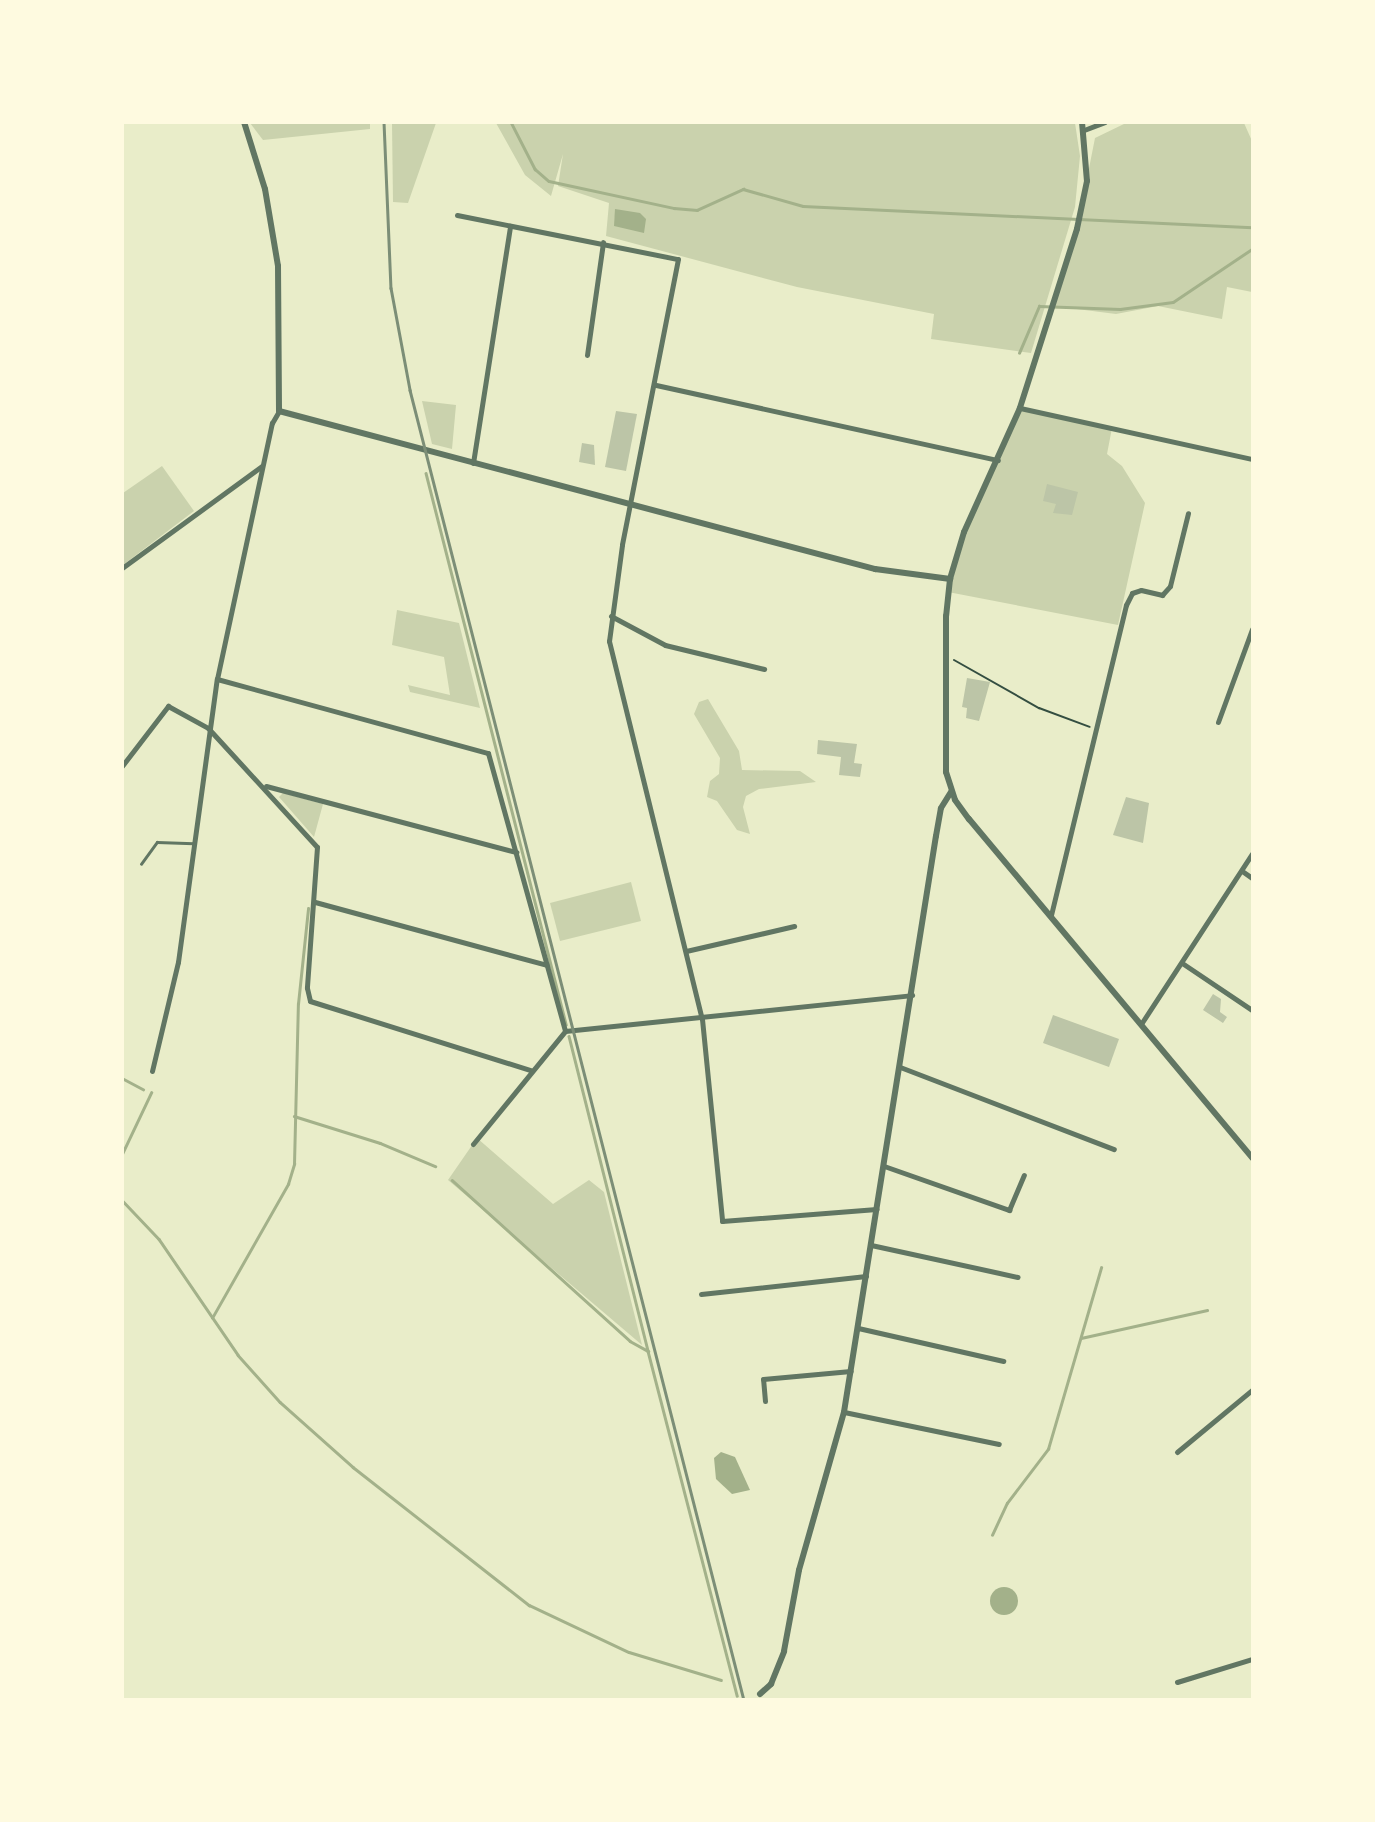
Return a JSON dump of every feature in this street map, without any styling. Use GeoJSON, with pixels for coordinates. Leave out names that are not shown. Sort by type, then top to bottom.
{"type":"FeatureCollection","features":[{"type":"Feature","properties":{"kind":"street"},"geometry":{"type":"LineString","coordinates":[[152,1072],[178,962],[208,728],[217,679],[262,466],[279,411],[278,266],[265,189],[244,122]]}},
{"type":"Feature","properties":{"kind":"street"},"geometry":{"type":"LineString","coordinates":[[1105,122],[1083,126],[1087,181],[1079,223],[1020,408],[964,532],[950,579],[946,616],[946,760],[951,792],[1252,1158]]}},
{"type":"Feature","properties":{"kind":"street"},"geometry":{"type":"LineString","coordinates":[[457,215],[678,259],[611,616],[612,667],[702,1019],[722,1221],[877,1209]]}},
{"type":"Feature","properties":{"kind":"street"},"geometry":{"type":"LineString","coordinates":[[472,463],[510,226]]}},
{"type":"Feature","properties":{"kind":"street"},"geometry":{"type":"LineString","coordinates":[[587,355],[603,243]]}},
{"type":"Feature","properties":{"kind":"street"},"geometry":{"type":"LineString","coordinates":[[656,385],[998,460]]}},
{"type":"Feature","properties":{"kind":"street"},"geometry":{"type":"LineString","coordinates":[[1020,408],[1252,459]]}},
{"type":"Feature","properties":{"kind":"street"},"geometry":{"type":"LineString","coordinates":[[279,411],[888,572],[950,579]]}},
{"type":"Feature","properties":{"kind":"street"},"geometry":{"type":"LineString","coordinates":[[122,568],[262,466]]}},
{"type":"Feature","properties":{"kind":"street"},"geometry":{"type":"LineString","coordinates":[[1051,915],[1126,605],[1132,593],[1141,590],[1162,595],[1170,586],[1188,513]]}},
{"type":"Feature","properties":{"kind":"street"},"geometry":{"type":"LineString","coordinates":[[611,616],[664,645],[764,669]]}},
{"type":"Feature","properties":{"kind":"street"},"geometry":{"type":"LineString","coordinates":[[1218,722],[1252,629]]}},
{"type":"Feature","properties":{"kind":"street"},"geometry":{"type":"LineString","coordinates":[[217,679],[488,752],[565,1031]]}},
{"type":"Feature","properties":{"kind":"street"},"geometry":{"type":"LineString","coordinates":[[122,766],[168,706],[208,728],[317,847],[307,988],[313,1003],[530,1070]]}},
{"type":"Feature","properties":{"kind":"street"},"geometry":{"type":"LineString","coordinates":[[263,785],[516,852]]}},
{"type":"Feature","properties":{"kind":"street"},"geometry":{"type":"LineString","coordinates":[[761,1697],[771,1684],[784,1651],[799,1570],[844,1412],[941,807],[951,792]]}},
{"type":"Feature","properties":{"kind":"street"},"geometry":{"type":"LineString","coordinates":[[1141,1024],[1252,855]]}},
{"type":"Feature","properties":{"kind":"street"},"geometry":{"type":"LineString","coordinates":[[1242,871],[1252,877]]}},
{"type":"Feature","properties":{"kind":"street"},"geometry":{"type":"LineString","coordinates":[[315,902],[547,965]]}},
{"type":"Feature","properties":{"kind":"street"},"geometry":{"type":"LineString","coordinates":[[686,951],[794,926]]}},
{"type":"Feature","properties":{"kind":"street"},"geometry":{"type":"LineString","coordinates":[[1182,963],[1252,1010]]}},
{"type":"Feature","properties":{"kind":"street"},"geometry":{"type":"LineString","coordinates":[[472,1144],[530,1070],[565,1031],[702,1019],[912,995]]}},
{"type":"Feature","properties":{"kind":"street"},"geometry":{"type":"LineString","coordinates":[[900,1067],[1114,1149]]}},
{"type":"Feature","properties":{"kind":"street"},"geometry":{"type":"LineString","coordinates":[[884,1166],[1009,1210],[1024,1175]]}},
{"type":"Feature","properties":{"kind":"street"},"geometry":{"type":"LineString","coordinates":[[871,1245],[1018,1277]]}},
{"type":"Feature","properties":{"kind":"street"},"geometry":{"type":"LineString","coordinates":[[701,1294],[866,1276]]}},
{"type":"Feature","properties":{"kind":"street"},"geometry":{"type":"LineString","coordinates":[[858,1328],[1003,1361]]}},
{"type":"Feature","properties":{"kind":"street"},"geometry":{"type":"LineString","coordinates":[[765,1401],[763,1379],[851,1371]]}},
{"type":"Feature","properties":{"kind":"street"},"geometry":{"type":"LineString","coordinates":[[1177,1452],[1252,1390]]}},
{"type":"Feature","properties":{"kind":"street"},"geometry":{"type":"LineString","coordinates":[[844,1412],[999,1444]]}},
{"type":"Feature","properties":{"kind":"street"},"geometry":{"type":"LineString","coordinates":[[1177,1682],[1252,1659]]}},
{"type":"Feature","properties":{"kind":"lane"},"geometry":{"type":"LineString","coordinates":[[141,864],[157,842],[193,843]]}},
{"type":"Feature","properties":{"kind":"path"},"geometry":{"type":"LineString","coordinates":[[954,660],[1039,708],[1096,729]]}},
{"type":"Feature","properties":{"kind":"shaded area"},"geometry":{"type":"Polygon","coordinates":[[[250,123],[370,123],[370,129],[263,140],[250,123]]]}},
{"type":"Feature","properties":{"kind":"shaded area"},"geometry":{"type":"Polygon","coordinates":[[[392,123],[436,123],[408,203],[393,202],[392,123]]]}},
{"type":"Feature","properties":{"kind":"shaded area"},"geometry":{"type":"Polygon","coordinates":[[[496,123],[1075,123],[1080,156],[1075,207],[1031,353],[931,339],[934,314],[797,287],[606,236],[609,203],[558,186],[563,154],[551,196],[525,175],[496,123]]]}},
{"type":"Feature","properties":{"kind":"shaded area"},"geometry":{"type":"Polygon","coordinates":[[[1126,123],[1244,123],[1252,141],[1252,292],[1227,287],[1222,319],[1158,306],[1116,314],[1053,306],[1077,229],[1095,138],[1126,123]]]}},
{"type":"Feature","properties":{"kind":"shaded area"},"geometry":{"type":"Polygon","coordinates":[[[615,209],[640,213],[646,219],[644,233],[614,226],[615,209]]]}},
{"type":"Feature","properties":{"kind":"shaded area"},"geometry":{"type":"Polygon","coordinates":[[[422,401],[456,405],[452,449],[432,444],[422,401]]]}},
{"type":"Feature","properties":{"kind":"shaded area"},"geometry":{"type":"Polygon","coordinates":[[[1020,408],[1112,428],[1107,454],[1122,466],[1145,503],[1118,625],[948,592],[957,553],[1020,408]]]}},
{"type":"Feature","properties":{"kind":"shaded area"},"geometry":{"type":"Polygon","coordinates":[[[162,466],[194,511],[123,565],[123,493],[162,466]]]}},
{"type":"Feature","properties":{"kind":"shaded area"},"geometry":{"type":"Polygon","coordinates":[[[397,610],[459,623],[480,708],[410,692],[408,685],[450,695],[444,657],[392,645],[397,610]]]}},
{"type":"Feature","properties":{"kind":"shaded area"},"geometry":{"type":"Polygon","coordinates":[[[708,699],[739,751],[742,770],[800,771],[816,782],[759,789],[746,796],[743,807],[750,834],[737,830],[717,801],[707,797],[710,781],[719,774],[720,758],[694,714],[699,702],[708,699]]]}},
{"type":"Feature","properties":{"kind":"shaded area"},"geometry":{"type":"Polygon","coordinates":[[[283,793],[323,804],[314,837],[279,797],[283,793]]]}},
{"type":"Feature","properties":{"kind":"shaded area"},"geometry":{"type":"Polygon","coordinates":[[[631,882],[641,921],[560,941],[550,903],[631,882]]]}},
{"type":"Feature","properties":{"kind":"shaded area"},"geometry":{"type":"Polygon","coordinates":[[[477,1138],[553,1204],[589,1180],[604,1192],[642,1345],[448,1180],[477,1138]]]}},
{"type":"Feature","properties":{"kind":"shaded area"},"geometry":{"type":"Polygon","coordinates":[[[721,1452],[735,1457],[750,1490],[732,1494],[716,1479],[714,1458],[721,1452]]]}},
{"type":"Feature","properties":{"kind":"shaded area"},"geometry":{"type":"Polygon","coordinates":[[[1004,1587],[1014,1591],[1018,1601],[1014,1611],[1004,1615],[994,1611],[990,1601],[994,1591],[1004,1587]]]}},
{"type":"Feature","properties":{"kind":"building"},"geometry":{"type":"Polygon","coordinates":[[[616,411],[637,414],[626,471],[605,467],[616,411]]]}},
{"type":"Feature","properties":{"kind":"building"},"geometry":{"type":"Polygon","coordinates":[[[582,443],[594,445],[595,465],[579,462],[582,443]]]}},
{"type":"Feature","properties":{"kind":"building"},"geometry":{"type":"Polygon","coordinates":[[[1047,484],[1078,492],[1072,515],[1053,513],[1056,504],[1043,501],[1047,484]]]}},
{"type":"Feature","properties":{"kind":"building"},"geometry":{"type":"Polygon","coordinates":[[[967,678],[990,682],[979,721],[966,718],[967,708],[962,707],[967,678]]]}},
{"type":"Feature","properties":{"kind":"building"},"geometry":{"type":"Polygon","coordinates":[[[818,740],[857,744],[854,763],[862,764],[860,777],[839,775],[841,757],[817,754],[818,740]]]}},
{"type":"Feature","properties":{"kind":"building"},"geometry":{"type":"Polygon","coordinates":[[[1126,797],[1149,803],[1143,843],[1113,835],[1126,797]]]}},
{"type":"Feature","properties":{"kind":"building"},"geometry":{"type":"Polygon","coordinates":[[[1213,994],[1221,999],[1220,1012],[1227,1017],[1223,1023],[1203,1010],[1213,994]]]}},
{"type":"Feature","properties":{"kind":"building"},"geometry":{"type":"Polygon","coordinates":[[[1053,1015],[1119,1039],[1109,1067],[1043,1043],[1053,1015]]]}},
{"type":"Feature","properties":{"kind":"waterway"},"geometry":{"type":"LineString","coordinates":[[511,122],[535,169],[549,181],[674,208],[697,210],[743,189],[803,206],[1252,227]]}},
{"type":"Feature","properties":{"kind":"waterway"},"geometry":{"type":"LineString","coordinates":[[1019,353],[1039,306],[1120,309],[1173,302],[1252,249]]}},
{"type":"Feature","properties":{"kind":"waterway"},"geometry":{"type":"LineString","coordinates":[[426,473],[566,1024]]}},
{"type":"Feature","properties":{"kind":"waterway"},"geometry":{"type":"LineString","coordinates":[[212,1318],[288,1184],[294,1164],[298,1004],[308,909]]}},
{"type":"Feature","properties":{"kind":"waterway"},"geometry":{"type":"LineString","coordinates":[[569,1036],[648,1351]]}},
{"type":"Feature","properties":{"kind":"waterway"},"geometry":{"type":"LineString","coordinates":[[122,1078],[143,1089]]}},
{"type":"Feature","properties":{"kind":"waterway"},"geometry":{"type":"LineString","coordinates":[[122,1154],[151,1093]]}},
{"type":"Feature","properties":{"kind":"waterway"},"geometry":{"type":"LineString","coordinates":[[294,1116],[380,1143],[435,1166]]}},
{"type":"Feature","properties":{"kind":"waterway"},"geometry":{"type":"LineString","coordinates":[[452,1180],[630,1341],[648,1351],[737,1696]]}},
{"type":"Feature","properties":{"kind":"waterway"},"geometry":{"type":"LineString","coordinates":[[122,1200],[159,1239],[238,1355],[280,1402],[353,1467],[529,1605],[629,1652],[721,1680]]}},
{"type":"Feature","properties":{"kind":"waterway"},"geometry":{"type":"LineString","coordinates":[[992,1535],[1007,1503],[1048,1449],[1101,1268]]}},
{"type":"Feature","properties":{"kind":"waterway"},"geometry":{"type":"LineString","coordinates":[[1081,1338],[1207,1310]]}},
{"type":"Feature","properties":{"kind":"railway"},"geometry":{"type":"LineString","coordinates":[[384,122],[391,288],[410,390],[744,1700]]}}]}
